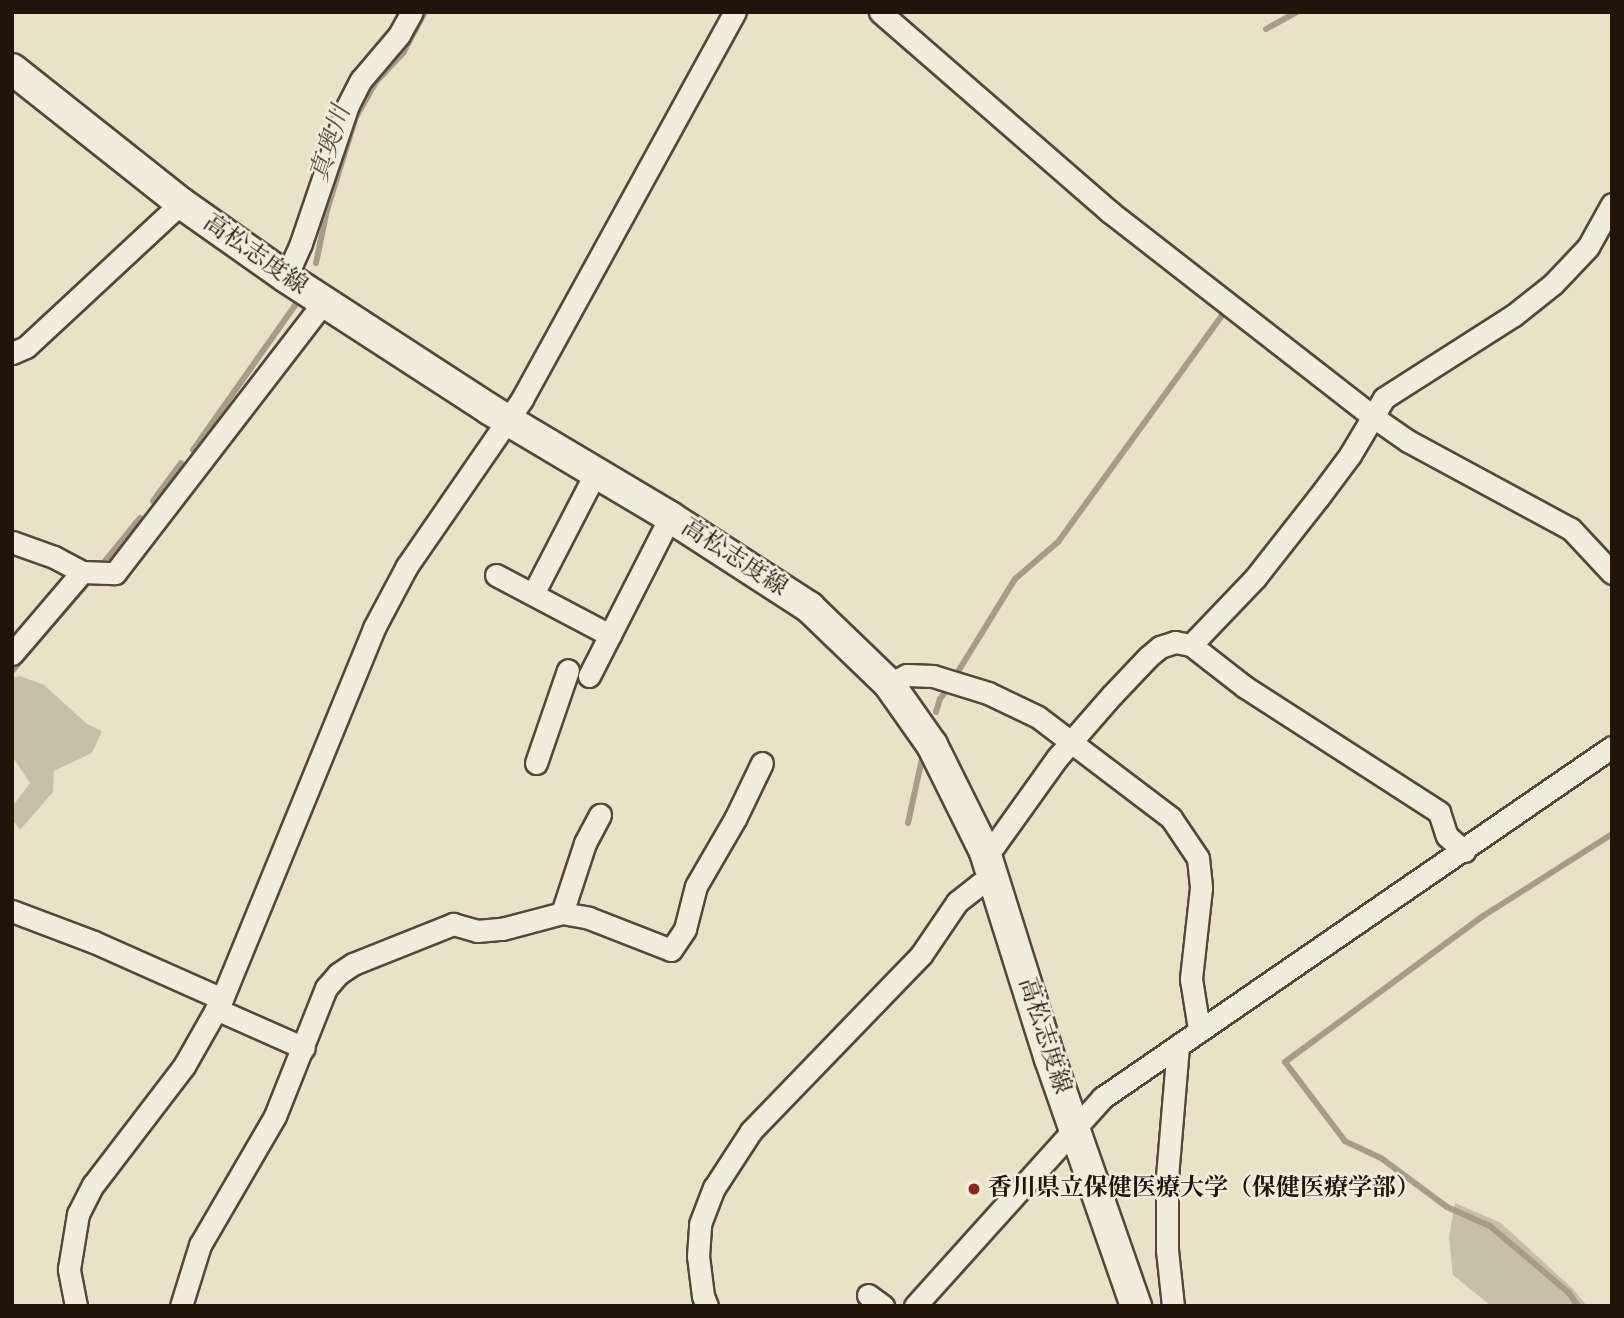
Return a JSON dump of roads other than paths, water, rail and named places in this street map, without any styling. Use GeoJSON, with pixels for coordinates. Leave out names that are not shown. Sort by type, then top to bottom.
{"type":"FeatureCollection","features":[{"type":"Feature","properties":{"kind":"main road","name":"高松志度線"},"geometry":{"type":"LineString","coordinates":[[12,69],[181,203],[286,277],[809,607],[889,684],[932,745],[985,852],[1136,1306]]}},
{"type":"Feature","properties":{"kind":"street"},"geometry":{"type":"LineString","coordinates":[[286,277],[301,243],[348,105],[361,80],[399,35],[412,12]]}},
{"type":"Feature","properties":{"kind":"street"},"geometry":{"type":"LineString","coordinates":[[76,1306],[69,1269],[78,1214],[93,1185],[184,1066],[219,1004],[374,628],[407,566],[510,420],[735,12]]}},
{"type":"Feature","properties":{"kind":"street"},"geometry":{"type":"LineString","coordinates":[[880,12],[1110,212],[1371,416],[1408,441],[1571,529],[1612,573]]}},
{"type":"Feature","properties":{"kind":"street"},"geometry":{"type":"LineString","coordinates":[[12,353],[26,347],[181,203]]}},
{"type":"Feature","properties":{"kind":"street"},"geometry":{"type":"LineString","coordinates":[[1191,645],[1255,578],[1318,498],[1350,455],[1384,398],[1514,315],[1553,284],[1588,247],[1612,204]]}},
{"type":"Feature","properties":{"kind":"street"},"geometry":{"type":"LineString","coordinates":[[12,542],[54,557],[82,572],[115,573],[324,302]]}},
{"type":"Feature","properties":{"kind":"street"},"geometry":{"type":"LineString","coordinates":[[533,594],[596,472]]}},
{"type":"Feature","properties":{"kind":"street"},"geometry":{"type":"LineString","coordinates":[[589,676],[670,517]]}},
{"type":"Feature","properties":{"kind":"street"},"geometry":{"type":"LineString","coordinates":[[12,654],[82,572]]}},
{"type":"Feature","properties":{"kind":"street"},"geometry":{"type":"LineString","coordinates":[[496,575],[610,635]]}},
{"type":"Feature","properties":{"kind":"street"},"geometry":{"type":"LineString","coordinates":[[985,852],[994,846],[1070,742],[1160,647],[1175,642],[1191,645],[1245,687],[1439,812],[1447,836],[1464,850]]}},
{"type":"Feature","properties":{"kind":"street"},"geometry":{"type":"LineString","coordinates":[[536,764],[568,670]]}},
{"type":"Feature","properties":{"kind":"street"},"geometry":{"type":"LineString","coordinates":[[889,684],[907,675],[945,678],[988,693],[1038,717],[1171,818],[1198,858],[1201,888],[1191,979],[1199,1029]]}},
{"type":"Feature","properties":{"kind":"street"},"geometry":{"type":"LineString","coordinates":[[915,1306],[1074,1126],[1102,1098],[1612,747]]}},
{"type":"Feature","properties":{"kind":"street"},"geometry":{"type":"LineString","coordinates":[[181,1306],[200,1245],[271,1124],[326,988],[338,974],[353,964],[453,924],[477,931],[502,929],[562,913],[589,918],[671,950],[685,929],[696,886],[735,819],[762,763]]}},
{"type":"Feature","properties":{"kind":"street"},"geometry":{"type":"LineString","coordinates":[[562,913],[585,844],[600,815]]}},
{"type":"Feature","properties":{"kind":"street"},"geometry":{"type":"LineString","coordinates":[[708,1306],[703,1296],[698,1256],[700,1224],[714,1188],[751,1131],[921,955],[957,902],[980,884],[995,880]]}},
{"type":"Feature","properties":{"kind":"street"},"geometry":{"type":"LineString","coordinates":[[12,911],[94,942],[304,1048]]}},
{"type":"Feature","properties":{"kind":"street"},"geometry":{"type":"LineString","coordinates":[[1173,1306],[1167,1250],[1167,1177],[1178,1045]]}},
{"type":"Feature","properties":{"kind":"waterway","name":"真奥川"},"geometry":{"type":"LineString","coordinates":[[316,263],[327,210],[356,117],[376,82],[403,53],[425,12]]}},
{"type":"Feature","properties":{"kind":"waterway"},"geometry":{"type":"LineString","coordinates":[[1266,29],[1297,12]]}},
{"type":"Feature","properties":{"kind":"waterway","name":"真奥川"},"geometry":{"type":"LineString","coordinates":[[193,450],[296,304]]}},
{"type":"Feature","properties":{"kind":"waterway"},"geometry":{"type":"LineString","coordinates":[[959,670],[1015,579],[1058,542],[1223,314]]}},
{"type":"Feature","properties":{"kind":"waterway","name":"真奥川"},"geometry":{"type":"LineString","coordinates":[[153,501],[181,463]]}},
{"type":"Feature","properties":{"kind":"waterway","name":"真奥川"},"geometry":{"type":"LineString","coordinates":[[101,566],[140,518]]}},
{"type":"Feature","properties":{"kind":"waterway","name":"真奥川"},"geometry":{"type":"LineString","coordinates":[[12,671],[86,585]]}},
{"type":"Feature","properties":{"kind":"waterway"},"geometry":{"type":"LineString","coordinates":[[936,712],[940,699],[949,687]]}},
{"type":"Feature","properties":{"kind":"waterway"},"geometry":{"type":"LineString","coordinates":[[908,823],[922,759]]}},
{"type":"Feature","properties":{"kind":"waterway"},"geometry":{"type":"LineString","coordinates":[[1578,1306],[1569,1293],[1490,1226],[1447,1207],[1381,1158],[1345,1141],[1285,1062],[1483,916],[1612,834]]}},
{"type":"Feature","properties":{"kind":"place","name":"香川県立保健医療大学（保健医療学部）"},"geometry":{"type":"Point","coordinates":[974,1189]}}]}
